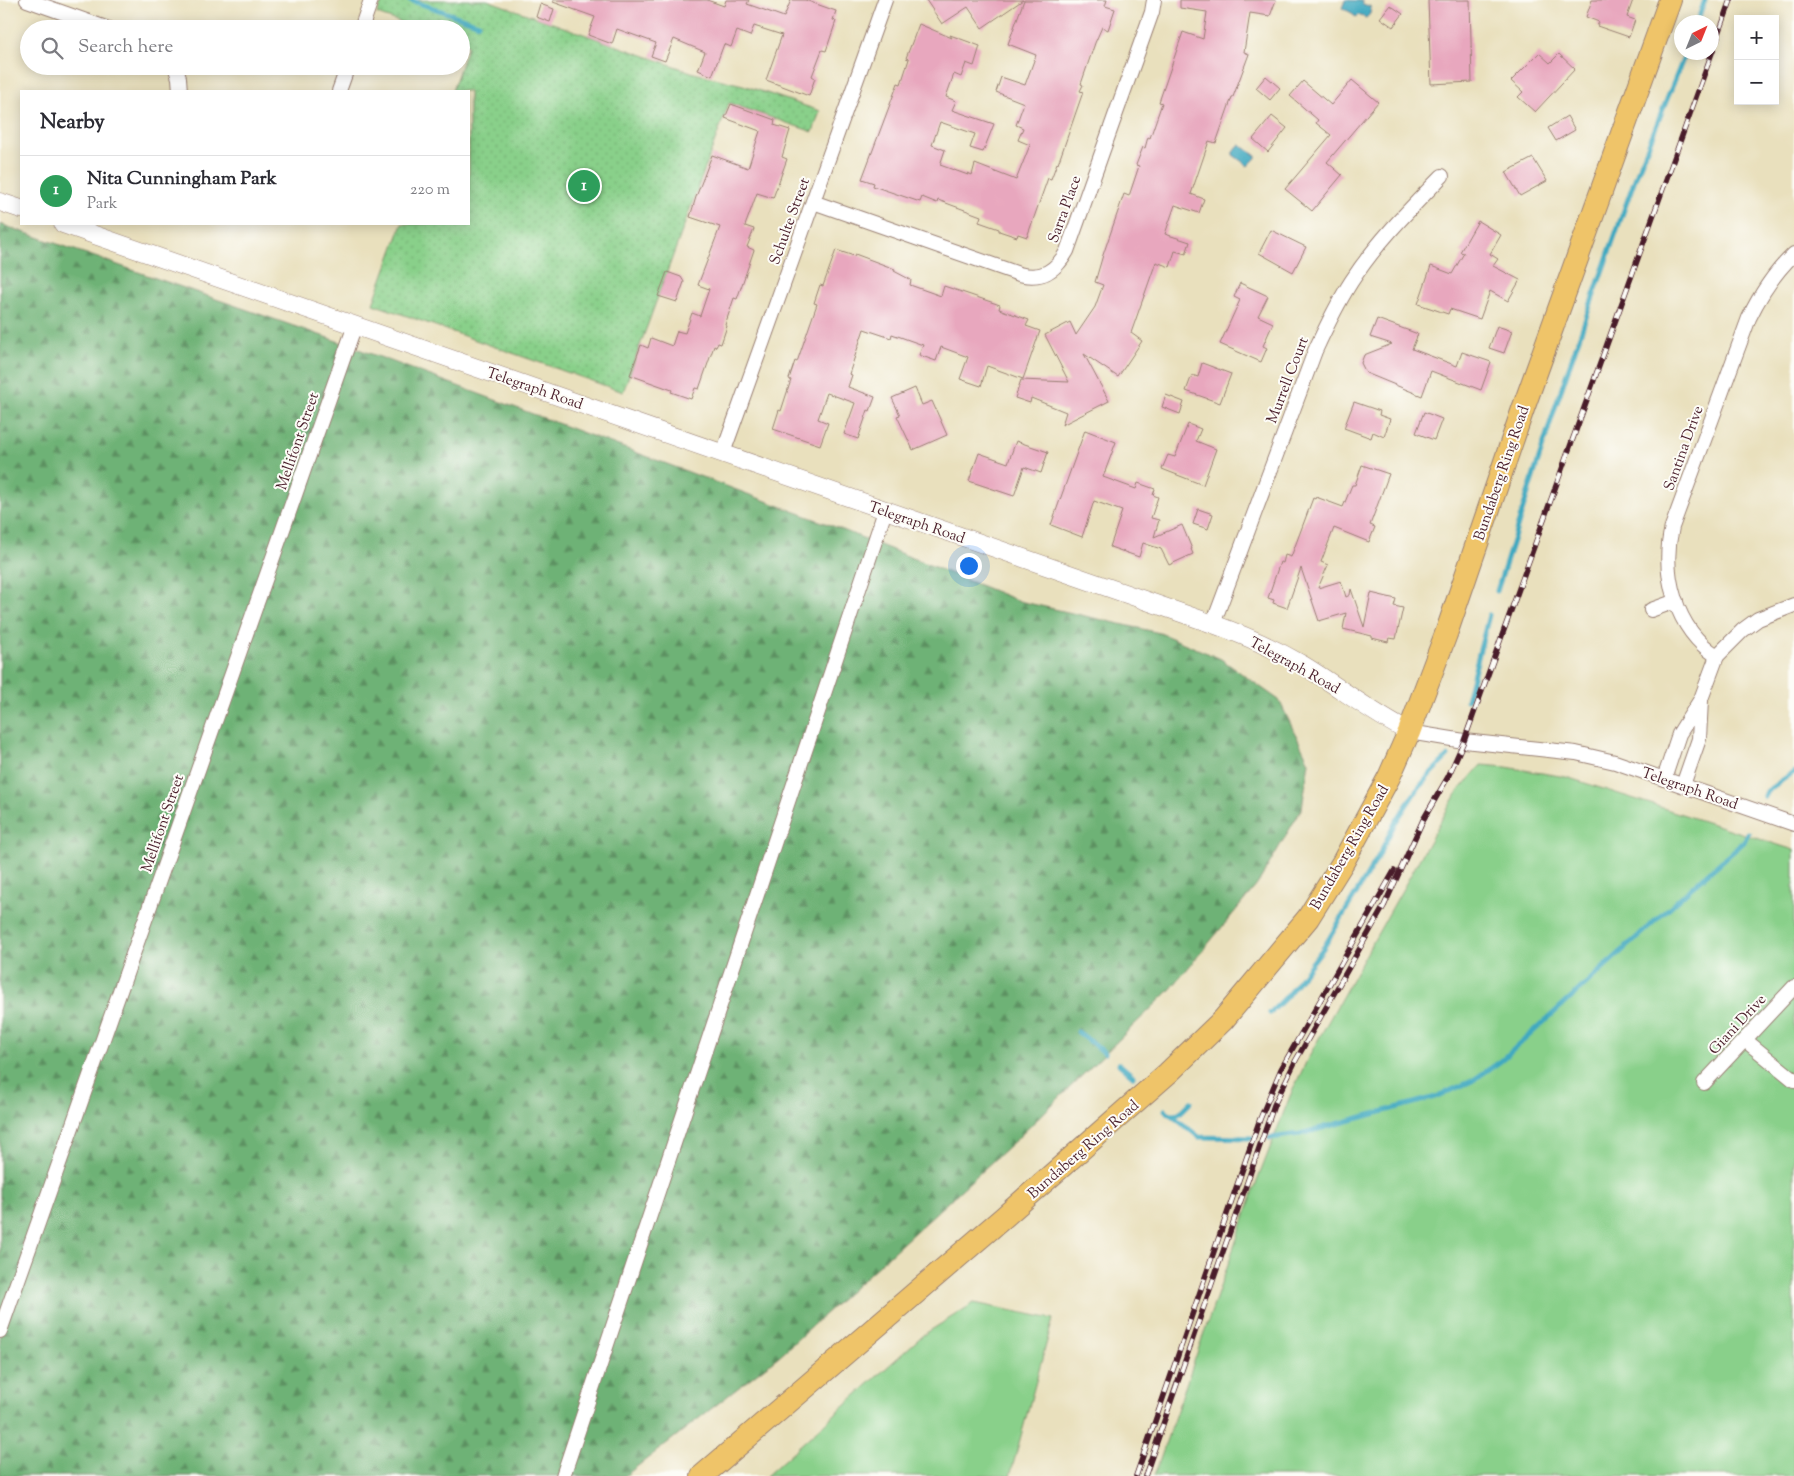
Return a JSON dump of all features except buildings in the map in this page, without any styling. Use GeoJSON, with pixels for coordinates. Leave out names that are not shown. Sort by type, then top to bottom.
{"type":"FeatureCollection","features":[{"type":"Feature","properties":{"kind":"main road","name":"Bundaberg Ring Road"},"geometry":{"type":"LineString","coordinates":[[702,1476],[1003,1218],[1168,1073],[1223,1020],[1308,918],[1343,862],[1380,794],[1410,732],[1446,634],[1523,409],[1670,0]]}},
{"type":"Feature","properties":{"kind":"street"},"geometry":{"type":"LineString","coordinates":[[26,0],[83,20]]}},
{"type":"Feature","properties":{"kind":"street"},"geometry":{"type":"LineString","coordinates":[[364,20],[371,0]]}},
{"type":"Feature","properties":{"kind":"street","name":"Schulte Street"},"geometry":{"type":"LineString","coordinates":[[723,453],[885,0]]}},
{"type":"Feature","properties":{"kind":"street","name":"Sarra Place"},"geometry":{"type":"LineString","coordinates":[[813,202],[1020,274],[1034,277],[1050,277],[1067,251],[1152,12],[1154,0]]}},
{"type":"Feature","properties":{"kind":"street"},"geometry":{"type":"LineString","coordinates":[[178,75],[180,90]]}},
{"type":"Feature","properties":{"kind":"street"},"geometry":{"type":"LineString","coordinates":[[339,90],[345,75]]}},
{"type":"Feature","properties":{"kind":"street","name":"Murrell Court"},"geometry":{"type":"LineString","coordinates":[[1213,624],[1315,351],[1333,313],[1352,282],[1379,246],[1402,218],[1442,176]]}},
{"type":"Feature","properties":{"kind":"street"},"geometry":{"type":"LineString","coordinates":[[0,202],[20,209]]}},
{"type":"Feature","properties":{"kind":"street","name":"Telegraph Road"},"geometry":{"type":"LineString","coordinates":[[66,225],[1213,624],[1275,650],[1410,732],[1464,741],[1576,752],[1615,762],[1794,824]]}},
{"type":"Feature","properties":{"kind":"street","name":"Santina Drive"},"geometry":{"type":"LineString","coordinates":[[1717,656],[1707,649],[1693,634],[1682,617],[1672,589],[1668,567],[1668,545],[1672,527],[1749,318],[1761,294],[1776,272],[1794,254]]}},
{"type":"Feature","properties":{"kind":"street","name":"Mellifont Street"},"geometry":{"type":"LineString","coordinates":[[0,1331],[355,325]]}},
{"type":"Feature","properties":{"kind":"street"},"geometry":{"type":"LineString","coordinates":[[563,1476],[885,511]]}},
{"type":"Feature","properties":{"kind":"street"},"geometry":{"type":"LineString","coordinates":[[1651,610],[1676,601]]}},
{"type":"Feature","properties":{"kind":"street"},"geometry":{"type":"LineString","coordinates":[[1664,779],[1679,734],[1702,699],[1717,656],[1743,630],[1758,619],[1794,605]]}},
{"type":"Feature","properties":{"kind":"street"},"geometry":{"type":"LineString","coordinates":[[1682,785],[1699,739],[1702,699]]}},
{"type":"Feature","properties":{"kind":"street","name":"Giani Drive"},"geometry":{"type":"LineString","coordinates":[[1704,1083],[1794,987]]}},
{"type":"Feature","properties":{"kind":"street"},"geometry":{"type":"LineString","coordinates":[[1745,1040],[1794,1080]]}},
{"type":"Feature","properties":{"kind":"green space"},"geometry":{"type":"Polygon","coordinates":[[[382,0],[487,0],[694,73],[743,85],[820,111],[813,132],[729,103],[623,392],[373,304],[402,225],[470,225],[470,90],[452,90],[458,75],[470,75],[470,20],[394,20],[377,14],[382,0]]]}},
{"type":"Feature","properties":{"kind":"green space"},"geometry":{"type":"Polygon","coordinates":[[[0,224],[337,341],[828,524],[1019,601],[1160,633],[1221,659],[1279,700],[1309,762],[1302,808],[1257,885],[1169,991],[1019,1137],[779,1356],[625,1476],[0,1476],[0,224]]]}},
{"type":"Feature","properties":{"kind":"green space"},"geometry":{"type":"Polygon","coordinates":[[[1481,765],[1506,767],[1566,777],[1794,850],[1794,1476],[1154,1476],[1256,1184],[1290,1096],[1309,1056],[1456,794],[1481,765]]]}},
{"type":"Feature","properties":{"kind":"green space"},"geometry":{"type":"Polygon","coordinates":[[[974,1303],[1053,1319],[1010,1476],[766,1476],[923,1335],[974,1303]]]}},
{"type":"Feature","properties":{"kind":"water"},"geometry":{"type":"Polygon","coordinates":[[[1345,0],[1362,1],[1362,4],[1370,6],[1370,14],[1366,18],[1358,15],[1356,17],[1342,8],[1345,0]]]}},
{"type":"Feature","properties":{"kind":"water"},"geometry":{"type":"Polygon","coordinates":[[[1239,145],[1256,156],[1248,166],[1233,155],[1233,152],[1239,145]]]}},
{"type":"Feature","properties":{"kind":"waterway"},"geometry":{"type":"LineString","coordinates":[[410,0],[468,20]]}},
{"type":"Feature","properties":{"kind":"waterway"},"geometry":{"type":"LineString","coordinates":[[1700,15],[1705,0]]}},
{"type":"Feature","properties":{"kind":"waterway"},"geometry":{"type":"LineString","coordinates":[[470,21],[479,24]]}},
{"type":"Feature","properties":{"kind":"waterway"},"geometry":{"type":"LineString","coordinates":[[1497,591],[1555,408],[1590,306],[1636,176],[1683,60]]}},
{"type":"Feature","properties":{"kind":"waterway"},"geometry":{"type":"LineString","coordinates":[[1467,700],[1489,615]]}},
{"type":"Feature","properties":{"kind":"waterway"},"geometry":{"type":"LineString","coordinates":[[1270,1013],[1286,997],[1324,947],[1378,857],[1395,823],[1416,791],[1448,756]]}},
{"type":"Feature","properties":{"kind":"waterway"},"geometry":{"type":"LineString","coordinates":[[1764,796],[1771,788],[1794,772]]}},
{"type":"Feature","properties":{"kind":"waterway"},"geometry":{"type":"LineString","coordinates":[[1270,1138],[1300,1134],[1436,1097],[1472,1081],[1501,1061],[1744,842],[1748,833]]}},
{"type":"Feature","properties":{"kind":"waterway"},"geometry":{"type":"LineString","coordinates":[[1078,1032],[1105,1053]]}},
{"type":"Feature","properties":{"kind":"waterway"},"geometry":{"type":"LineString","coordinates":[[1119,1064],[1133,1076]]}},
{"type":"Feature","properties":{"kind":"waterway"},"geometry":{"type":"LineString","coordinates":[[1173,1115],[1179,1114],[1191,1102]]}},
{"type":"Feature","properties":{"kind":"waterway"},"geometry":{"type":"LineString","coordinates":[[1165,1110],[1199,1137],[1253,1138]]}},
{"type":"Feature","properties":{"kind":"railway"},"geometry":{"type":"LineString","coordinates":[[1145,1476],[1274,1105],[1296,1060],[1384,906],[1423,820],[1448,777],[1464,741],[1731,0]]}},
{"type":"Feature","properties":{"kind":"railway"},"geometry":{"type":"LineString","coordinates":[[1136,1476],[1260,1119],[1281,1069],[1394,871]]}},
{"type":"Feature","properties":{"kind":"place","name":"Nita Cunningham Park"},"geometry":{"type":"Point","coordinates":[584,186]}}]}
